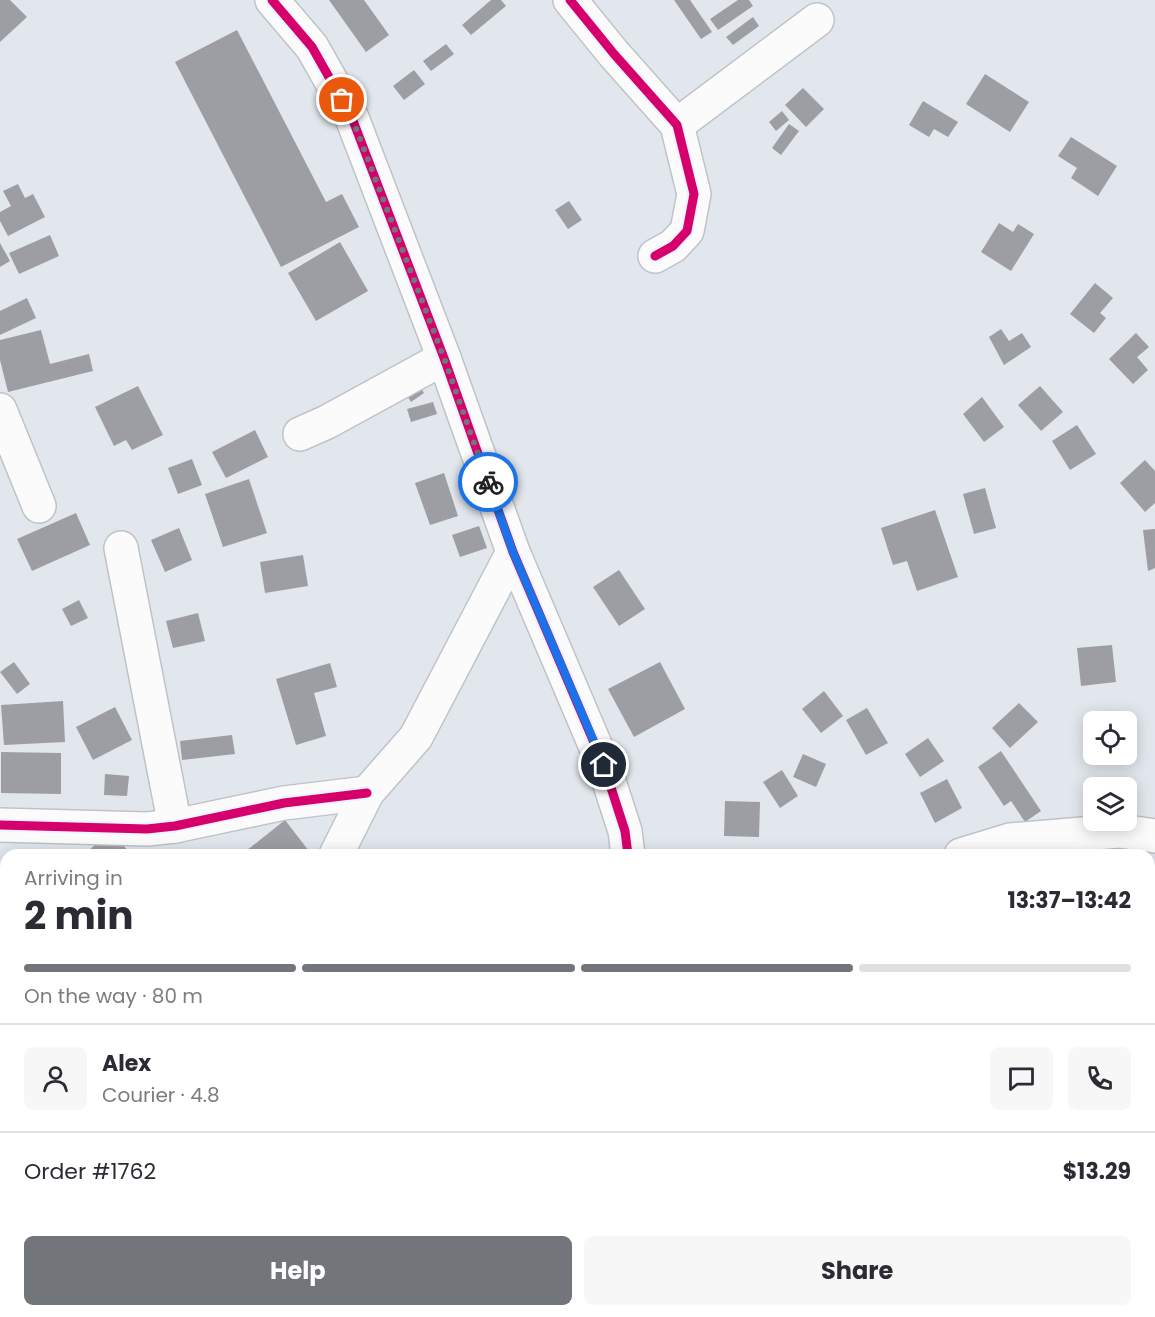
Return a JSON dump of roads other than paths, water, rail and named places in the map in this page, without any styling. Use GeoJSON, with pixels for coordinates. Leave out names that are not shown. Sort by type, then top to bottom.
{"type":"FeatureCollection","features":[{"type":"Feature","properties":{"kind":"street"},"geometry":{"type":"LineString","coordinates":[[272,0],[312,47],[352,118],[444,358],[513,552],[604,765],[625,831],[627,849]]}},
{"type":"Feature","properties":{"kind":"street"},"geometry":{"type":"LineString","coordinates":[[570,0],[614,54],[677,124],[694,194],[687,231],[673,246],[655,256]]}},
{"type":"Feature","properties":{"kind":"street"},"geometry":{"type":"LineString","coordinates":[[677,124],[817,20]]}},
{"type":"Feature","properties":{"kind":"street"},"geometry":{"type":"LineString","coordinates":[[300,434],[327,422],[444,358]]}},
{"type":"Feature","properties":{"kind":"street"},"geometry":{"type":"LineString","coordinates":[[0,410],[39,506]]}},
{"type":"Feature","properties":{"kind":"street"},"geometry":{"type":"LineString","coordinates":[[121,548],[175,826]]}},
{"type":"Feature","properties":{"kind":"street"},"geometry":{"type":"LineString","coordinates":[[339,849],[367,792],[416,737],[513,552]]}},
{"type":"Feature","properties":{"kind":"street"},"geometry":{"type":"LineString","coordinates":[[0,825],[147,829],[175,826],[284,803],[367,792]]}},
{"type":"Feature","properties":{"kind":"street"},"geometry":{"type":"LineString","coordinates":[[981,849],[1010,840],[1119,831],[1155,836]]}}]}
